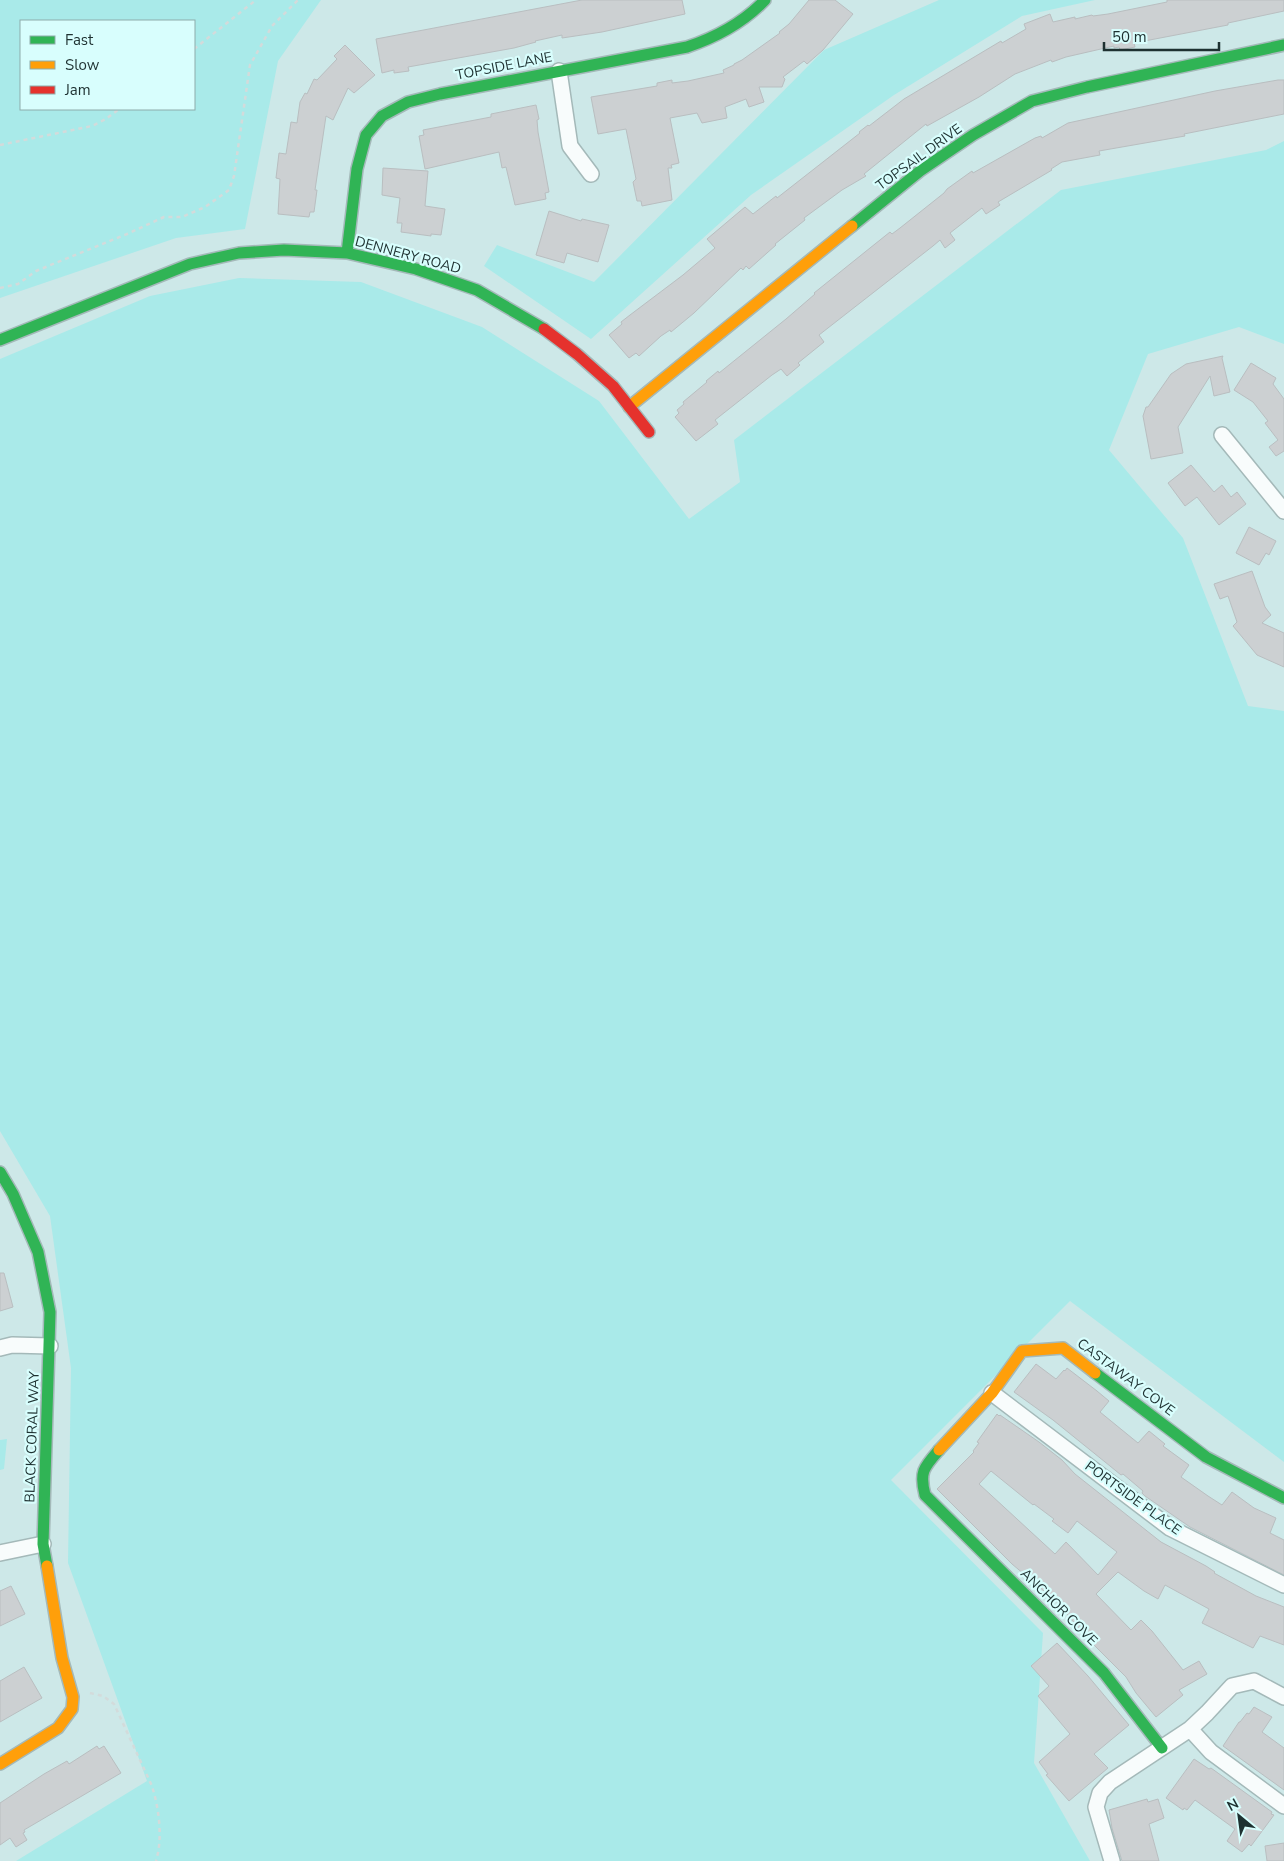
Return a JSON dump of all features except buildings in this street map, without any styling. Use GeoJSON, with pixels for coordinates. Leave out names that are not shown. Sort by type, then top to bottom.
{"type":"FeatureCollection","features":[{"type":"Feature","properties":{"kind":"street","name":"TOPSIDE LANE"},"geometry":{"type":"LineString","coordinates":[[347,253],[357,169],[366,135],[382,116],[408,102],[440,94],[675,50],[700,43],[734,27],[764,0]]}},
{"type":"Feature","properties":{"kind":"street","name":"TOPSAIL DRIVE"},"geometry":{"type":"LineString","coordinates":[[629,408],[920,171],[973,135],[1030,102],[1081,88],[1284,45]]}},
{"type":"Feature","properties":{"kind":"street"},"geometry":{"type":"LineString","coordinates":[[559,71],[570,146],[591,174]]}},
{"type":"Feature","properties":{"kind":"street","name":"DENNERY ROAD"},"geometry":{"type":"LineString","coordinates":[[0,340],[190,264],[239,253],[284,250],[347,253],[416,269],[477,290],[540,326],[613,386],[649,432]]}},
{"type":"Feature","properties":{"kind":"street"},"geometry":{"type":"LineString","coordinates":[[1222,435],[1284,511]]}},
{"type":"Feature","properties":{"kind":"street","name":"BLACK CORAL WAY"},"geometry":{"type":"LineString","coordinates":[[0,1172],[13,1194],[38,1252],[50,1312],[43,1544],[62,1658],[72,1694],[72,1709],[58,1728],[0,1764]]}},
{"type":"Feature","properties":{"kind":"street"},"geometry":{"type":"LineString","coordinates":[[0,1348],[12,1345],[50,1346]]}},
{"type":"Feature","properties":{"kind":"street","name":"CASTAWAY COVE"},"geometry":{"type":"LineString","coordinates":[[925,1495],[921,1481],[925,1466],[992,1393],[1022,1351],[1063,1348],[1206,1457],[1284,1498]]}},
{"type":"Feature","properties":{"kind":"street","name":"PORTSIDE PLACE"},"geometry":{"type":"LineString","coordinates":[[992,1393],[1170,1528],[1284,1585]]}},
{"type":"Feature","properties":{"kind":"street","name":"ANCHOR COVE"},"geometry":{"type":"LineString","coordinates":[[925,1495],[1104,1672],[1162,1748]]}},
{"type":"Feature","properties":{"kind":"street"},"geometry":{"type":"LineString","coordinates":[[0,1553],[43,1544]]}},
{"type":"Feature","properties":{"kind":"street"},"geometry":{"type":"LineString","coordinates":[[1112,1861],[1096,1807],[1100,1793],[1110,1782],[1190,1729],[1207,1714],[1232,1686],[1254,1681],[1284,1697]]}},
{"type":"Feature","properties":{"kind":"street"},"geometry":{"type":"LineString","coordinates":[[1190,1729],[1211,1752],[1284,1806]]}},
{"type":"Feature","properties":{"kind":"path"},"geometry":{"type":"LineString","coordinates":[[195,48],[256,0]]}},
{"type":"Feature","properties":{"kind":"path"},"geometry":{"type":"LineString","coordinates":[[0,288],[18,284],[36,271],[164,217],[182,217],[205,207],[229,190],[234,176],[250,65],[272,26],[298,0]]}},
{"type":"Feature","properties":{"kind":"path"},"geometry":{"type":"LineString","coordinates":[[0,145],[92,126],[118,110]]}},
{"type":"Feature","properties":{"kind":"path"},"geometry":{"type":"LineString","coordinates":[[72,1694],[94,1693],[103,1696],[114,1704],[155,1798],[159,1849],[156,1861]]}},
{"type":"Feature","properties":{"kind":"shaded area"},"geometry":{"type":"Polygon","coordinates":[[[0,0],[321,0],[278,61],[245,229],[176,238],[0,298],[0,0]]]}},
{"type":"Feature","properties":{"kind":"shaded area"},"geometry":{"type":"Polygon","coordinates":[[[939,0],[1095,0],[1022,16],[894,95],[751,195],[591,339],[484,266],[497,245],[594,282],[824,50],[939,0]]]}},
{"type":"Feature","properties":{"kind":"shaded area"},"geometry":{"type":"Polygon","coordinates":[[[1284,141],[1284,344],[1239,327],[1148,354],[1109,450],[1183,538],[1248,706],[1284,711],[1284,1462],[1070,1301],[891,1480],[1043,1633],[1034,1763],[1090,1861],[16,1861],[147,1781],[68,1563],[71,1368],[50,1216],[0,1131],[0,359],[150,296],[239,278],[361,282],[482,327],[599,401],[689,519],[740,482],[734,440],[1061,190],[1266,150],[1284,141]]]}},
{"type":"Feature","properties":{"kind":"shaded area"},"geometry":{"type":"Polygon","coordinates":[[[7,1439],[4,1469],[0,1470],[0,1440],[7,1439]]]}},
{"type":"Feature","properties":{"kind":"traffic: fast"},"geometry":{"type":"LineString","coordinates":[[347,253],[357,169],[366,135],[382,116],[408,102],[440,94],[687,47],[709,39],[739,22],[765,0]]}},
{"type":"Feature","properties":{"kind":"traffic: fast"},"geometry":{"type":"LineString","coordinates":[[852,226],[920,171],[973,135],[1032,101],[1087,87],[1284,45]]}},
{"type":"Feature","properties":{"kind":"traffic: fast"},"geometry":{"type":"LineString","coordinates":[[0,340],[190,264],[239,253],[284,250],[347,253],[416,269],[477,290],[544,329]]}},
{"type":"Feature","properties":{"kind":"traffic: fast"},"geometry":{"type":"LineString","coordinates":[[0,1172],[13,1194],[38,1252],[50,1312],[43,1544],[47,1566]]}},
{"type":"Feature","properties":{"kind":"traffic: fast"},"geometry":{"type":"LineString","coordinates":[[1095,1373],[1206,1457],[1284,1498]]}},
{"type":"Feature","properties":{"kind":"traffic: fast"},"geometry":{"type":"LineString","coordinates":[[939,1450],[924,1470],[923,1487],[925,1495],[1104,1673],[1162,1748]]}},
{"type":"Feature","properties":{"kind":"traffic: slow"},"geometry":{"type":"LineString","coordinates":[[629,407],[852,226]]}},
{"type":"Feature","properties":{"kind":"traffic: slow"},"geometry":{"type":"LineString","coordinates":[[939,1450],[992,1393],[1022,1351],[1063,1348],[1095,1373]]}},
{"type":"Feature","properties":{"kind":"traffic: slow"},"geometry":{"type":"LineString","coordinates":[[0,1764],[58,1728],[72,1709],[73,1697],[62,1658],[47,1566]]}},
{"type":"Feature","properties":{"kind":"traffic: jam"},"geometry":{"type":"LineString","coordinates":[[544,329],[577,354],[613,386],[649,432]]}}]}
